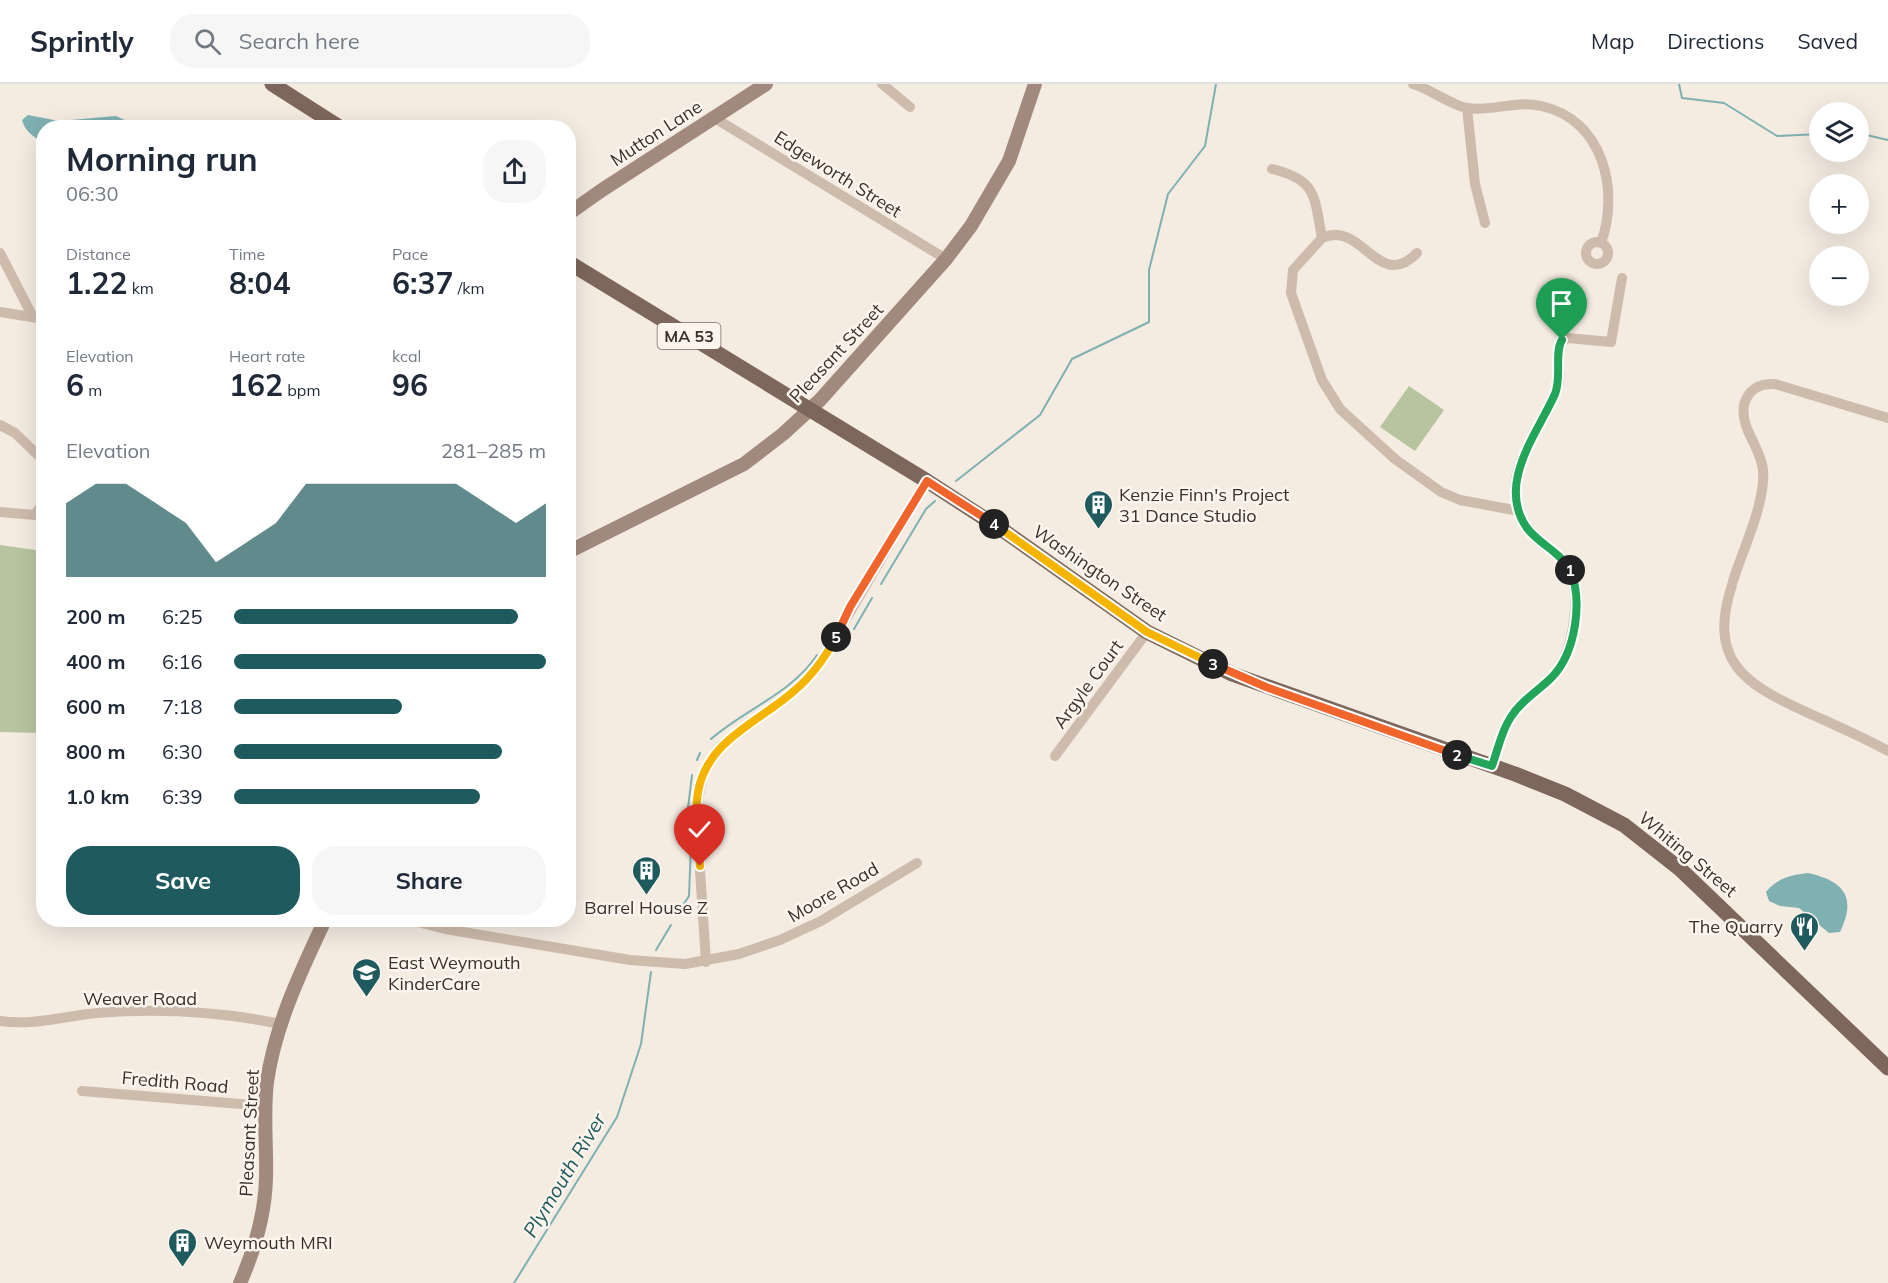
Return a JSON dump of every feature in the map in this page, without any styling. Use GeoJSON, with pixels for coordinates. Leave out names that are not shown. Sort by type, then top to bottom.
{"type":"FeatureCollection","features":[{"type":"Feature","properties":{"kind":"main road"},"geometry":{"type":"LineString","coordinates":[[272,84],[328,120]]}},
{"type":"Feature","properties":{"kind":"main road","name":"Mutton Lane"},"geometry":{"type":"LineString","coordinates":[[576,209],[766,84]]}},
{"type":"Feature","properties":{"kind":"main road","name":"Pleasant Street"},"geometry":{"type":"LineString","coordinates":[[576,548],[731,472],[768,446],[810,410],[868,349],[946,260],[987,201],[1009,161],[1035,84]]}},
{"type":"Feature","properties":{"kind":"main road","name":"Washington Street"},"geometry":{"type":"LineString","coordinates":[[576,267],[927,481],[1013,537],[1147,632],[1264,686],[1553,789]]}},
{"type":"Feature","properties":{"kind":"main road","name":"Whiting Street"},"geometry":{"type":"LineString","coordinates":[[1553,789],[1624,825],[1662,853],[1736,920],[1888,1068]]}},
{"type":"Feature","properties":{"kind":"main road","name":"Pleasant Street"},"geometry":{"type":"LineString","coordinates":[[240,1283],[253,1252],[264,1206],[265,1106],[272,1056],[281,1024],[322,927]]}},
{"type":"Feature","properties":{"kind":"street"},"geometry":{"type":"LineString","coordinates":[[882,84],[910,107]]}},
{"type":"Feature","properties":{"kind":"street"},"geometry":{"type":"LineString","coordinates":[[1413,84],[1467,108],[1512,104],[1542,106],[1561,113],[1581,127],[1597,148],[1609,188],[1609,208],[1602,243]]}},
{"type":"Feature","properties":{"kind":"street"},"geometry":{"type":"LineString","coordinates":[[1467,108],[1475,184],[1485,224]]}},
{"type":"Feature","properties":{"kind":"street","name":"Edgeworth Street"},"geometry":{"type":"LineString","coordinates":[[713,117],[946,260]]}},
{"type":"Feature","properties":{"kind":"street"},"geometry":{"type":"LineString","coordinates":[[1272,169],[1300,178],[1310,189],[1322,238]]}},
{"type":"Feature","properties":{"kind":"street"},"geometry":{"type":"LineString","coordinates":[[1417,253],[1407,262],[1388,265],[1371,256],[1349,237],[1340,234],[1322,238],[1293,270],[1291,293],[1322,380],[1333,400],[1349,418],[1395,459],[1441,492],[1460,500],[1519,511]]}},
{"type":"Feature","properties":{"kind":"street"},"geometry":{"type":"LineString","coordinates":[[0,253],[36,315]]}},
{"type":"Feature","properties":{"kind":"street"},"geometry":{"type":"LineString","coordinates":[[1492,766],[1512,715],[1554,675],[1562,663],[1574,621],[1575,585],[1570,569],[1562,558],[1530,532],[1519,511],[1516,479],[1558,386],[1560,342],[1568,338],[1611,342],[1622,278]]}},
{"type":"Feature","properties":{"kind":"street"},"geometry":{"type":"LineString","coordinates":[[0,312],[36,318]]}},
{"type":"Feature","properties":{"kind":"street"},"geometry":{"type":"LineString","coordinates":[[1888,418],[1775,384],[1761,385],[1750,393],[1744,406],[1744,420],[1762,462],[1763,480],[1726,605],[1725,634],[1730,652],[1744,676],[1767,694],[1888,751]]}},
{"type":"Feature","properties":{"kind":"street"},"geometry":{"type":"LineString","coordinates":[[0,425],[15,433],[36,453]]}},
{"type":"Feature","properties":{"kind":"street"},"geometry":{"type":"LineString","coordinates":[[706,962],[696,809],[703,775],[721,746],[794,691],[816,670],[927,481]]}},
{"type":"Feature","properties":{"kind":"street"},"geometry":{"type":"LineString","coordinates":[[0,513],[36,513]]}},
{"type":"Feature","properties":{"kind":"street","name":"Argyle Court"},"geometry":{"type":"LineString","coordinates":[[1055,756],[1147,632]]}},
{"type":"Feature","properties":{"kind":"street","name":"Moore Road"},"geometry":{"type":"LineString","coordinates":[[437,927],[630,960],[668,964],[706,962],[739,954],[790,936],[821,921],[917,863]]}},
{"type":"Feature","properties":{"kind":"street","name":"Weaver Road"},"geometry":{"type":"LineString","coordinates":[[0,1021],[30,1022],[91,1014],[142,1011],[232,1016],[281,1024]]}},
{"type":"Feature","properties":{"kind":"street","name":"Fredith Road"},"geometry":{"type":"LineString","coordinates":[[82,1091],[265,1106]]}},
{"type":"Feature","properties":{"kind":"green space"},"geometry":{"type":"Polygon","coordinates":[[[1409,386],[1444,410],[1415,451],[1380,427],[1409,386]]]}},
{"type":"Feature","properties":{"kind":"green space"},"geometry":{"type":"Polygon","coordinates":[[[0,545],[36,550],[36,733],[0,732],[0,545]]]}},
{"type":"Feature","properties":{"kind":"water"},"geometry":{"type":"Polygon","coordinates":[[[28,115],[54,120],[36,120],[36,138],[27,130],[22,120],[28,115]]]}},
{"type":"Feature","properties":{"kind":"water"},"geometry":{"type":"Polygon","coordinates":[[[116,116],[125,120],[70,120],[116,116]]]}},
{"type":"Feature","properties":{"kind":"water"},"geometry":{"type":"Polygon","coordinates":[[[1808,873],[1831,881],[1844,892],[1847,909],[1840,932],[1829,933],[1799,908],[1780,906],[1769,901],[1766,892],[1775,883],[1790,876],[1808,873]]]}},
{"type":"Feature","properties":{"kind":"waterway","name":"Plymouth River"},"geometry":{"type":"LineString","coordinates":[[956,481],[1040,415],[1072,359],[1149,322],[1149,270],[1168,194],[1205,146],[1216,84]]}},
{"type":"Feature","properties":{"kind":"waterway","name":"Plymouth River"},"geometry":{"type":"LineString","coordinates":[[1679,84],[1682,98],[1724,103],[1777,136],[1809,135]]}},
{"type":"Feature","properties":{"kind":"waterway","name":"Plymouth River"},"geometry":{"type":"LineString","coordinates":[[1869,136],[1888,140]]}},
{"type":"Feature","properties":{"kind":"waterway","name":"Plymouth River"},"geometry":{"type":"LineString","coordinates":[[881,584],[926,509],[935,501]]}},
{"type":"Feature","properties":{"kind":"waterway","name":"Plymouth River"},"geometry":{"type":"LineString","coordinates":[[854,629],[872,598]]}},
{"type":"Feature","properties":{"kind":"waterway","name":"Plymouth River"},"geometry":{"type":"LineString","coordinates":[[827,637],[831,628]]}},
{"type":"Feature","properties":{"kind":"waterway","name":"Plymouth River"},"geometry":{"type":"LineString","coordinates":[[711,739],[781,691],[806,669],[817,655]]}},
{"type":"Feature","properties":{"kind":"waterway","name":"Plymouth River"},"geometry":{"type":"LineString","coordinates":[[697,760],[700,753]]}},
{"type":"Feature","properties":{"kind":"waterway","name":"Plymouth River"},"geometry":{"type":"LineString","coordinates":[[688,808],[692,775]]}},
{"type":"Feature","properties":{"kind":"waterway","name":"Plymouth River"},"geometry":{"type":"LineString","coordinates":[[678,913],[689,896],[691,844]]}},
{"type":"Feature","properties":{"kind":"waterway","name":"Plymouth River"},"geometry":{"type":"LineString","coordinates":[[656,950],[671,925]]}},
{"type":"Feature","properties":{"kind":"waterway","name":"Plymouth River"},"geometry":{"type":"LineString","coordinates":[[514,1283],[617,1117],[641,1044],[651,972]]}},
{"type":"Feature","properties":{"kind":"place","name":"Kenzie Finn's Project 31 Dance Studio"},"geometry":{"type":"Point","coordinates":[1098,530]}},
{"type":"Feature","properties":{"kind":"place","name":"Barrel House Z"},"geometry":{"type":"Point","coordinates":[646,896]}},
{"type":"Feature","properties":{"kind":"place","name":"The Quarry"},"geometry":{"type":"Point","coordinates":[1804,952]}},
{"type":"Feature","properties":{"kind":"place","name":"East Weymouth KinderCare"},"geometry":{"type":"Point","coordinates":[367,998]}},
{"type":"Feature","properties":{"kind":"place","name":"Weymouth MRI"},"geometry":{"type":"Point","coordinates":[183,1268]}},
{"type":"Feature","properties":{"kind":"route"},"geometry":{"type":"LineString","coordinates":[[700,866],[696,809],[698,791],[711,760],[721,746],[738,731],[770,710],[816,670],[850,607],[927,481],[1004,531],[1147,632],[1198,658],[1302,701],[1492,766],[1512,715],[1554,675],[1565,657],[1573,631],[1576,595],[1570,569],[1562,558],[1526,527],[1521,518],[1515,492],[1521,463],[1558,386],[1559,348],[1562,340]]}}]}
